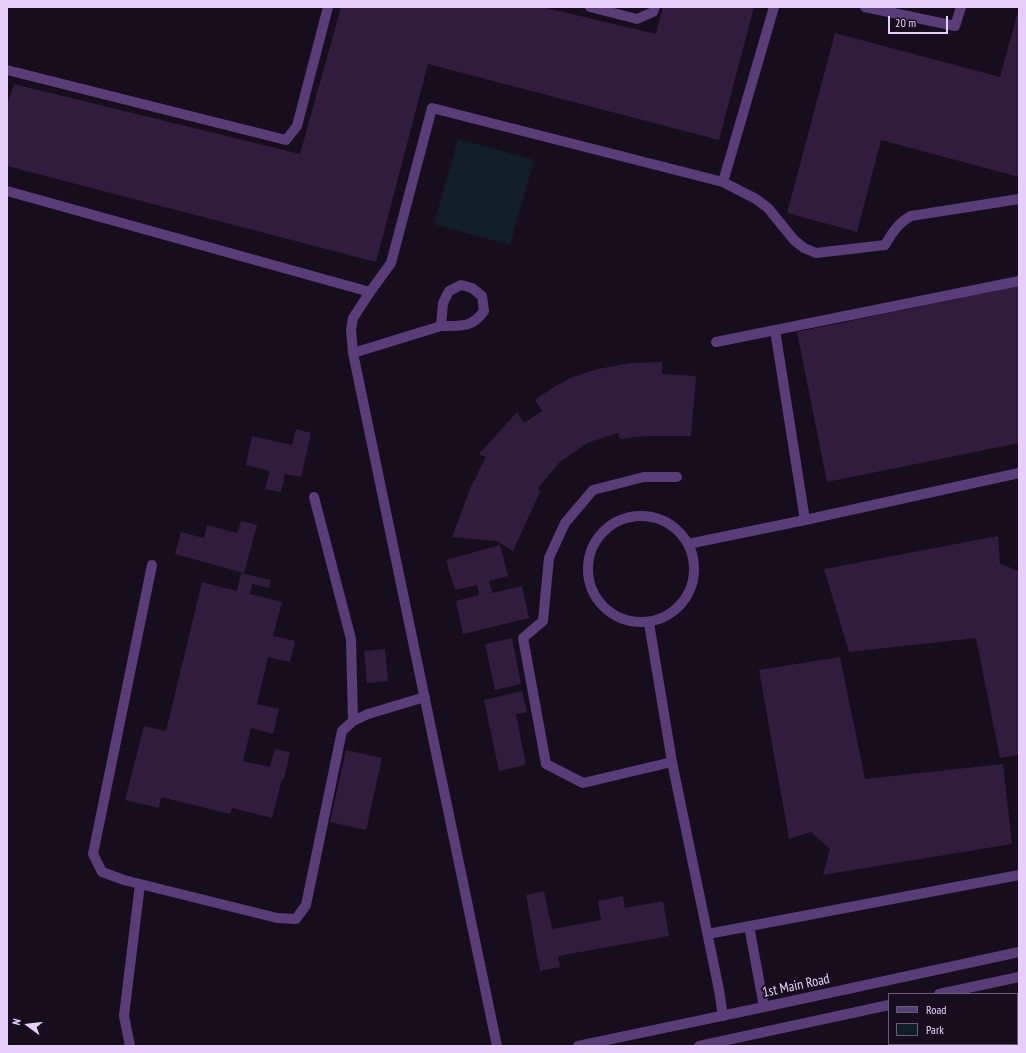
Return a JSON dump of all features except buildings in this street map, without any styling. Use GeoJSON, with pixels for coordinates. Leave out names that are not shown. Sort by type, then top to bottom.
{"type":"FeatureCollection","features":[{"type":"Feature","properties":{"kind":"street"},"geometry":{"type":"LineString","coordinates":[[7,70],[286,140],[297,126],[328,7]]}},
{"type":"Feature","properties":{"kind":"street"},"geometry":{"type":"LineString","coordinates":[[590,7],[636,20],[653,12],[655,7]]}},
{"type":"Feature","properties":{"kind":"street"},"geometry":{"type":"LineString","coordinates":[[724,182],[774,7]]}},
{"type":"Feature","properties":{"kind":"street"},"geometry":{"type":"LineString","coordinates":[[865,7],[956,26],[961,7]]}},
{"type":"Feature","properties":{"kind":"street"},"geometry":{"type":"LineString","coordinates":[[497,1046],[353,352],[351,330],[353,318],[391,263],[432,108],[724,182],[756,199],[768,208],[794,240],[804,248],[816,253],[885,245],[901,222],[911,216],[1019,199]]}},
{"type":"Feature","properties":{"kind":"street"},"geometry":{"type":"LineString","coordinates":[[7,192],[370,292]]}},
{"type":"Feature","properties":{"kind":"street"},"geometry":{"type":"LineString","coordinates":[[716,342],[1019,280]]}},
{"type":"Feature","properties":{"kind":"street"},"geometry":{"type":"LineString","coordinates":[[353,352],[441,326],[471,324],[478,320],[484,311],[482,296],[472,288],[461,285],[449,291],[443,303],[441,326]]}},
{"type":"Feature","properties":{"kind":"street"},"geometry":{"type":"LineString","coordinates":[[775,330],[805,520]]}},
{"type":"Feature","properties":{"kind":"street"},"geometry":{"type":"LineString","coordinates":[[688,544],[1019,473]]}},
{"type":"Feature","properties":{"kind":"street"},"geometry":{"type":"LineString","coordinates":[[672,762],[583,783],[546,764],[523,638],[543,620],[549,558],[565,523],[593,490],[644,478],[677,477]]}},
{"type":"Feature","properties":{"kind":"street"},"geometry":{"type":"LineString","coordinates":[[314,497],[351,639],[353,721]]}},
{"type":"Feature","properties":{"kind":"street"},"geometry":{"type":"LineString","coordinates":[[643,516],[661,520],[677,529],[688,544],[694,560],[694,577],[689,593],[679,607],[665,617],[649,623],[616,617],[602,607],[592,593],[588,575],[589,557],[596,540],[609,526],[625,518],[643,516]]}},
{"type":"Feature","properties":{"kind":"street"},"geometry":{"type":"LineString","coordinates":[[152,565],[93,854],[102,872],[124,880],[277,918],[296,919],[306,905],[342,731],[353,721],[368,714],[425,697]]}},
{"type":"Feature","properties":{"kind":"street"},"geometry":{"type":"LineString","coordinates":[[649,623],[672,762],[708,934],[723,1016]]}},
{"type":"Feature","properties":{"kind":"street"},"geometry":{"type":"LineString","coordinates":[[708,934],[1019,875]]}},
{"type":"Feature","properties":{"kind":"street"},"geometry":{"type":"LineString","coordinates":[[130,1046],[124,1016],[140,884]]}},
{"type":"Feature","properties":{"kind":"street"},"geometry":{"type":"LineString","coordinates":[[749,926],[764,1008]]}},
{"type":"Feature","properties":{"kind":"street","name":"1st Main Road"},"geometry":{"type":"LineString","coordinates":[[578,1046],[764,1008],[1019,952]]}},
{"type":"Feature","properties":{"kind":"street"},"geometry":{"type":"LineString","coordinates":[[944,993],[1019,977]]}},
{"type":"Feature","properties":{"kind":"street"},"geometry":{"type":"LineString","coordinates":[[699,1046],[888,1005]]}},
{"type":"Feature","properties":{"kind":"green space"},"geometry":{"type":"Polygon","coordinates":[[[458,139],[534,160],[510,245],[434,224],[458,139]]]}}]}
